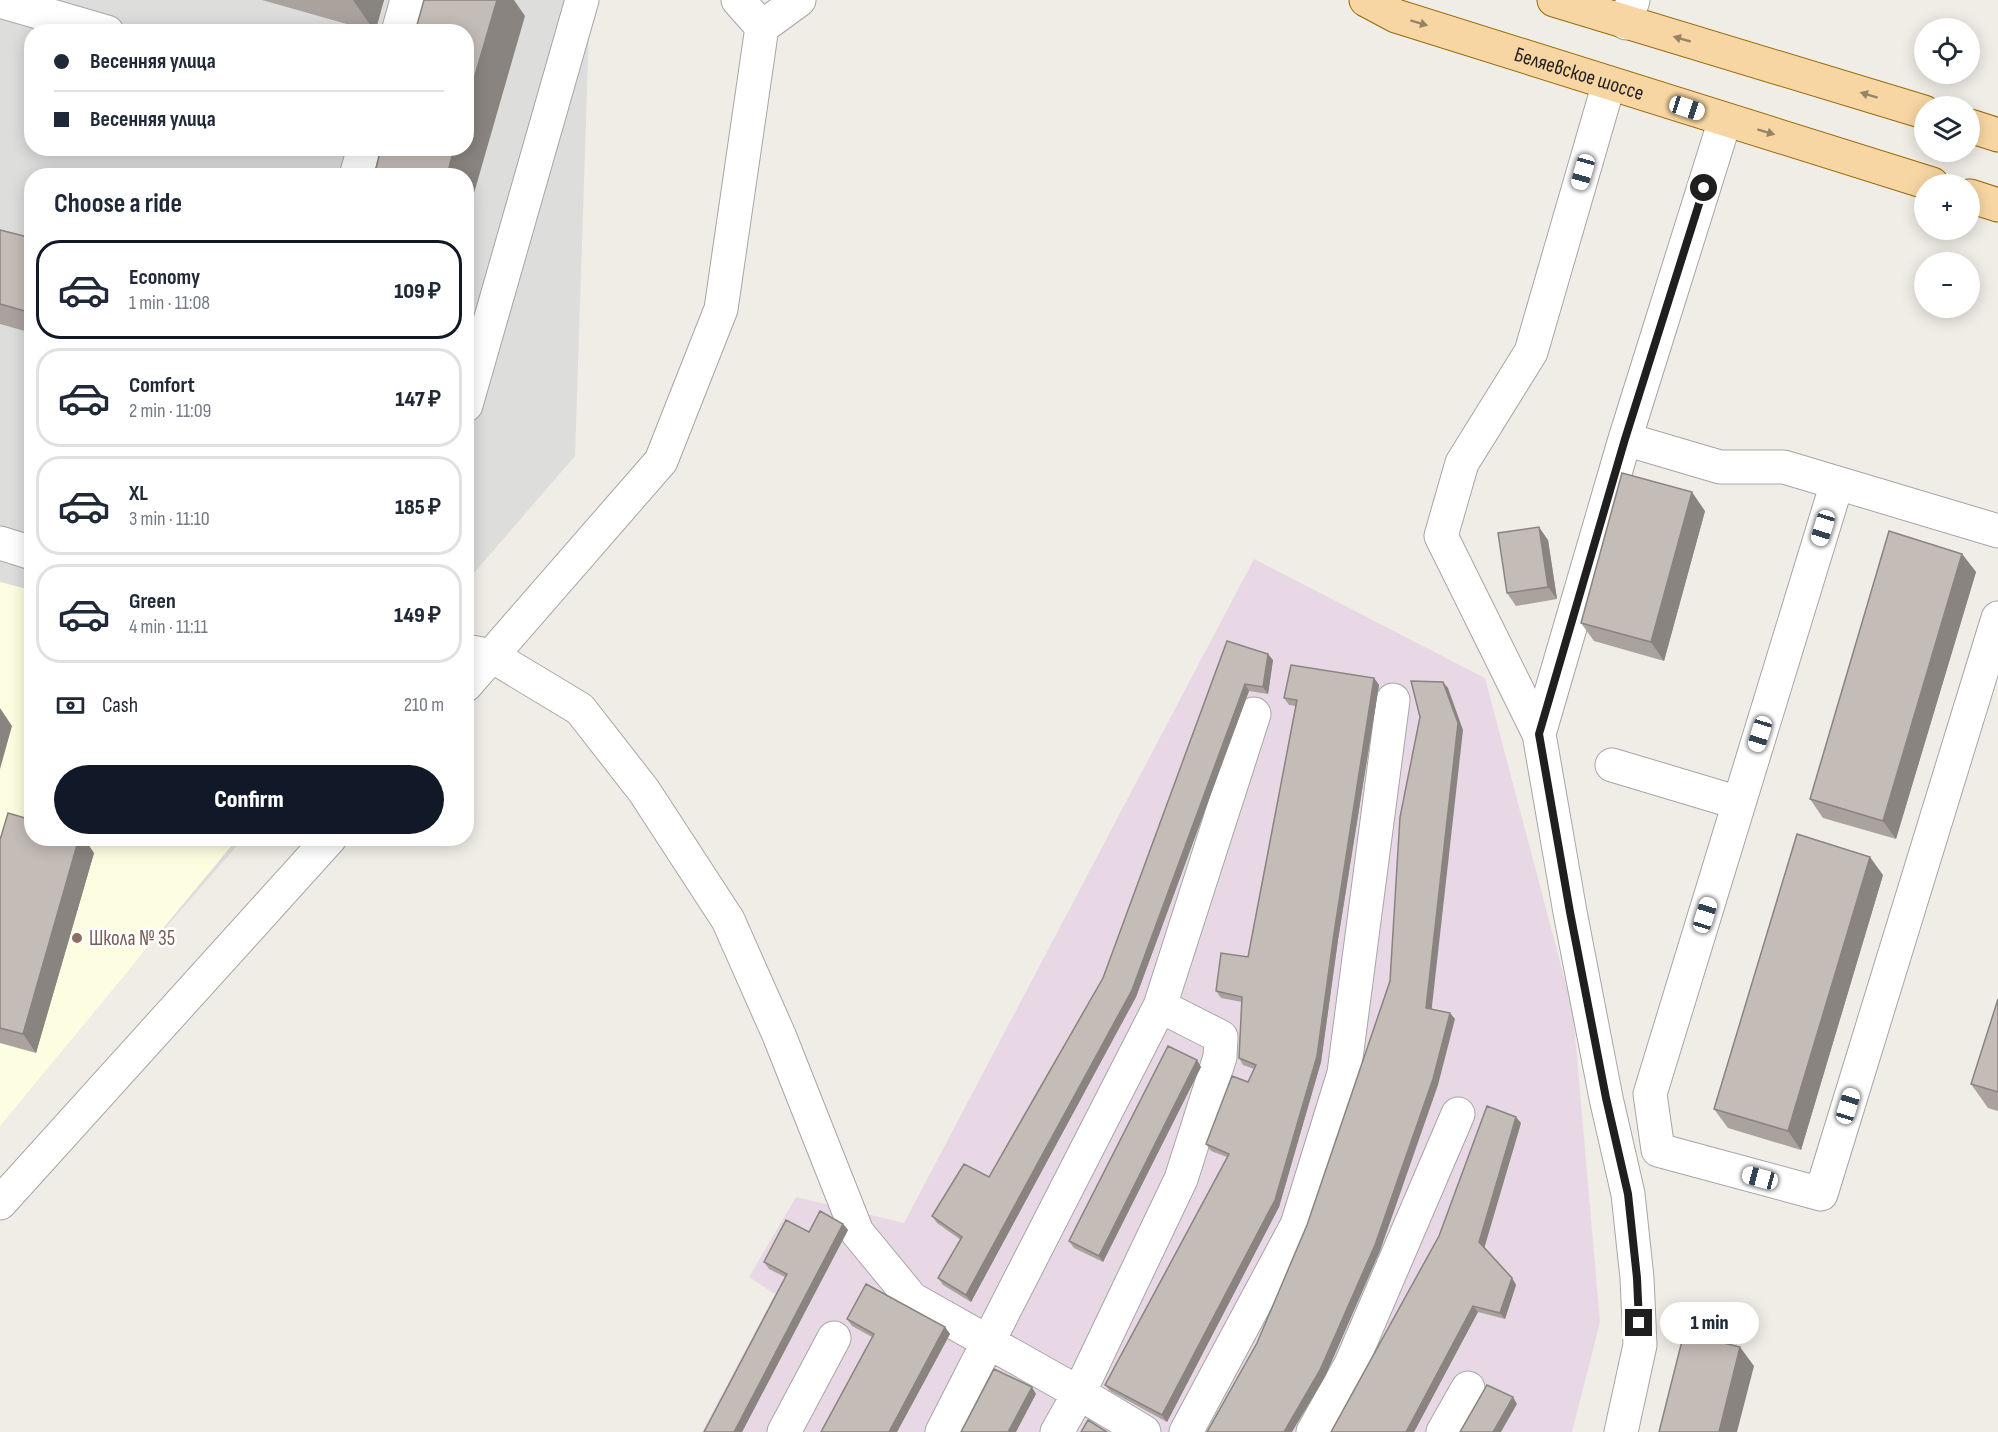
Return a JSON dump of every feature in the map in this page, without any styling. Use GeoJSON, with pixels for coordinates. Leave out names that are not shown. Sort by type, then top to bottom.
{"type":"FeatureCollection","features":[{"type":"Feature","properties":{"kind":"main road","name":"Беляевское шоссе"},"geometry":{"type":"LineString","coordinates":[[1366,0],[1396,16],[1914,178]]}},
{"type":"Feature","properties":{"kind":"main road"},"geometry":{"type":"LineString","coordinates":[[1554,0],[1630,12],[1914,109]]}},
{"type":"Feature","properties":{"kind":"main road"},"geometry":{"type":"LineString","coordinates":[[1980,129],[1998,135]]}},
{"type":"Feature","properties":{"kind":"main road"},"geometry":{"type":"LineString","coordinates":[[1980,199],[1998,205]]}},
{"type":"Feature","properties":{"kind":"street"},"geometry":{"type":"LineString","coordinates":[[400,24],[407,0]]}},
{"type":"Feature","properties":{"kind":"street"},"geometry":{"type":"LineString","coordinates":[[474,377],[582,0]]}},
{"type":"Feature","properties":{"kind":"street"},"geometry":{"type":"LineString","coordinates":[[738,0],[762,27]]}},
{"type":"Feature","properties":{"kind":"street"},"geometry":{"type":"LineString","coordinates":[[799,0],[762,27],[721,309],[661,461],[479,654],[580,709],[644,790],[728,920],[779,1035],[857,1232],[912,1299],[1144,1432]]}},
{"type":"Feature","properties":{"kind":"street"},"geometry":{"type":"LineString","coordinates":[[0,1],[79,24]]}},
{"type":"Feature","properties":{"kind":"street"},"geometry":{"type":"LineString","coordinates":[[1609,83],[1531,352],[1462,463],[1441,536],[1539,734],[1572,923],[1606,1098],[1628,1194],[1637,1278],[1640,1345],[1621,1432]]}},
{"type":"Feature","properties":{"kind":"street"},"geometry":{"type":"LineString","coordinates":[[1539,734],[1625,439],[1725,120]]}},
{"type":"Feature","properties":{"kind":"street"},"geometry":{"type":"LineString","coordinates":[[1625,439],[1720,467],[1784,467],[1998,531]]}},
{"type":"Feature","properties":{"kind":"street"},"geometry":{"type":"LineString","coordinates":[[1838,483],[1650,1094],[1658,1150],[1821,1194],[1998,618]]}},
{"type":"Feature","properties":{"kind":"street"},"geometry":{"type":"LineString","coordinates":[[0,543],[24,550]]}},
{"type":"Feature","properties":{"kind":"street"},"geometry":{"type":"LineString","coordinates":[[1186,1432],[1298,1225],[1344,1073],[1393,700]]}},
{"type":"Feature","properties":{"kind":"street"},"geometry":{"type":"LineString","coordinates":[[942,1432],[1160,1005],[1254,714]]}},
{"type":"Feature","properties":{"kind":"street"},"geometry":{"type":"LineString","coordinates":[[1612,765],[1739,803]]}},
{"type":"Feature","properties":{"kind":"street"},"geometry":{"type":"LineString","coordinates":[[0,1203],[323,846]]}},
{"type":"Feature","properties":{"kind":"street"},"geometry":{"type":"LineString","coordinates":[[1057,1432],[1079,1393],[1181,1179],[1220,1057],[1221,1037],[1160,1005]]}},
{"type":"Feature","properties":{"kind":"street"},"geometry":{"type":"LineString","coordinates":[[1313,1432],[1351,1364],[1458,1114]]}},
{"type":"Feature","properties":{"kind":"street"},"geometry":{"type":"LineString","coordinates":[[784,1432],[834,1338]]}},
{"type":"Feature","properties":{"kind":"street"},"geometry":{"type":"LineString","coordinates":[[1443,1432],[1468,1388]]}},
{"type":"Feature","properties":{"kind":"shaded area"},"geometry":{"type":"Polygon","coordinates":[[[0,0],[590,0],[575,456],[474,573],[474,168],[24,168],[24,846],[237,846],[0,1117],[0,0]]]}},
{"type":"Feature","properties":{"kind":"shaded area"},"geometry":{"type":"Polygon","coordinates":[[[1254,559],[1485,678],[1573,1011],[1600,1322],[1572,1432],[702,1432],[775,1294],[749,1277],[796,1197],[904,1223],[1254,559]]]}},
{"type":"Feature","properties":{"kind":"shaded area","name":"Школа № 35"},"geometry":{"type":"Polygon","coordinates":[[[0,582],[24,588],[24,846],[231,846],[0,1126],[0,582]]]}},
{"type":"Feature","properties":{"kind":"building"},"geometry":{"type":"Polygon","coordinates":[[[424,0],[497,0],[474,79],[474,24],[417,24],[424,0]]]}},
{"type":"Feature","properties":{"kind":"building"},"geometry":{"type":"Polygon","coordinates":[[[379,156],[452,156],[449,168],[376,168],[379,156]]]}},
{"type":"Feature","properties":{"kind":"building"},"geometry":{"type":"Polygon","coordinates":[[[0,230],[24,236],[24,311],[0,304],[0,230]]]}},
{"type":"Feature","properties":{"kind":"building"},"geometry":{"type":"Polygon","coordinates":[[[1622,473],[1692,492],[1651,642],[1581,623],[1622,473]]]}},
{"type":"Feature","properties":{"kind":"building"},"geometry":{"type":"Polygon","coordinates":[[[1539,527],[1548,587],[1507,593],[1498,533],[1539,527]]]}},
{"type":"Feature","properties":{"kind":"building"},"geometry":{"type":"Polygon","coordinates":[[[1889,531],[1962,554],[1883,821],[1810,799],[1889,531]]]}},
{"type":"Feature","properties":{"kind":"building"},"geometry":{"type":"Polygon","coordinates":[[[1227,641],[1268,654],[1263,687],[1245,684],[1132,990],[966,1295],[938,1278],[962,1237],[932,1216],[964,1164],[989,1177],[1103,978],[1227,641]]]}},
{"type":"Feature","properties":{"kind":"building"},"geometry":{"type":"Polygon","coordinates":[[[1291,665],[1374,678],[1317,1056],[1275,1200],[1162,1415],[1105,1385],[1229,1154],[1206,1144],[1232,1076],[1248,1082],[1256,1065],[1239,1058],[1242,997],[1216,991],[1221,953],[1248,957],[1297,700],[1284,698],[1291,665]]]}},
{"type":"Feature","properties":{"kind":"building"},"geometry":{"type":"Polygon","coordinates":[[[1411,681],[1443,682],[1458,723],[1426,1008],[1450,1013],[1433,1079],[1375,1245],[1320,1370],[1284,1432],[1207,1432],[1257,1343],[1307,1225],[1390,981],[1400,817],[1420,717],[1411,681]]]}},
{"type":"Feature","properties":{"kind":"building"},"geometry":{"type":"Polygon","coordinates":[[[8,813],[24,818],[24,846],[77,846],[23,1034],[0,1028],[0,840],[8,813]]]}},
{"type":"Feature","properties":{"kind":"building"},"geometry":{"type":"Polygon","coordinates":[[[1797,834],[1870,857],[1788,1131],[1714,1109],[1797,834]]]}},
{"type":"Feature","properties":{"kind":"building"},"geometry":{"type":"Polygon","coordinates":[[[1998,999],[1998,1092],[1971,1084],[1998,999]]]}},
{"type":"Feature","properties":{"kind":"building"},"geometry":{"type":"Polygon","coordinates":[[[1168,1046],[1197,1060],[1099,1256],[1069,1241],[1168,1046]]]}},
{"type":"Feature","properties":{"kind":"building"},"geometry":{"type":"Polygon","coordinates":[[[1487,1106],[1516,1117],[1479,1242],[1512,1278],[1500,1313],[1473,1306],[1406,1432],[1331,1432],[1439,1236],[1487,1106]]]}},
{"type":"Feature","properties":{"kind":"building"},"geometry":{"type":"Polygon","coordinates":[[[820,1211],[843,1224],[734,1432],[704,1432],[787,1274],[764,1262],[786,1220],[809,1232],[820,1211]]]}},
{"type":"Feature","properties":{"kind":"building"},"geometry":{"type":"Polygon","coordinates":[[[866,1284],[945,1327],[889,1432],[821,1432],[874,1334],[847,1319],[866,1284]]]}},
{"type":"Feature","properties":{"kind":"building"},"geometry":{"type":"Polygon","coordinates":[[[1684,1333],[1740,1347],[1719,1432],[1659,1432],[1684,1333]]]}},
{"type":"Feature","properties":{"kind":"building"},"geometry":{"type":"Polygon","coordinates":[[[994,1369],[1032,1387],[1008,1432],[961,1432],[994,1369]]]}},
{"type":"Feature","properties":{"kind":"building"},"geometry":{"type":"Polygon","coordinates":[[[1487,1385],[1513,1397],[1493,1432],[1460,1432],[1487,1385]]]}},
{"type":"Feature","properties":{"kind":"building"},"geometry":{"type":"Polygon","coordinates":[[[1088,1420],[1107,1432],[1081,1432],[1088,1420]]]}},
{"type":"Feature","properties":{"kind":"place","name":"Школа № 35"},"geometry":{"type":"Point","coordinates":[77,938]}},
{"type":"Feature","properties":{"kind":"route"},"geometry":{"type":"LineString","coordinates":[[1639,1323],[1637,1278],[1628,1194],[1606,1098],[1570,912],[1539,734],[1625,439],[1704,188]]}}]}
